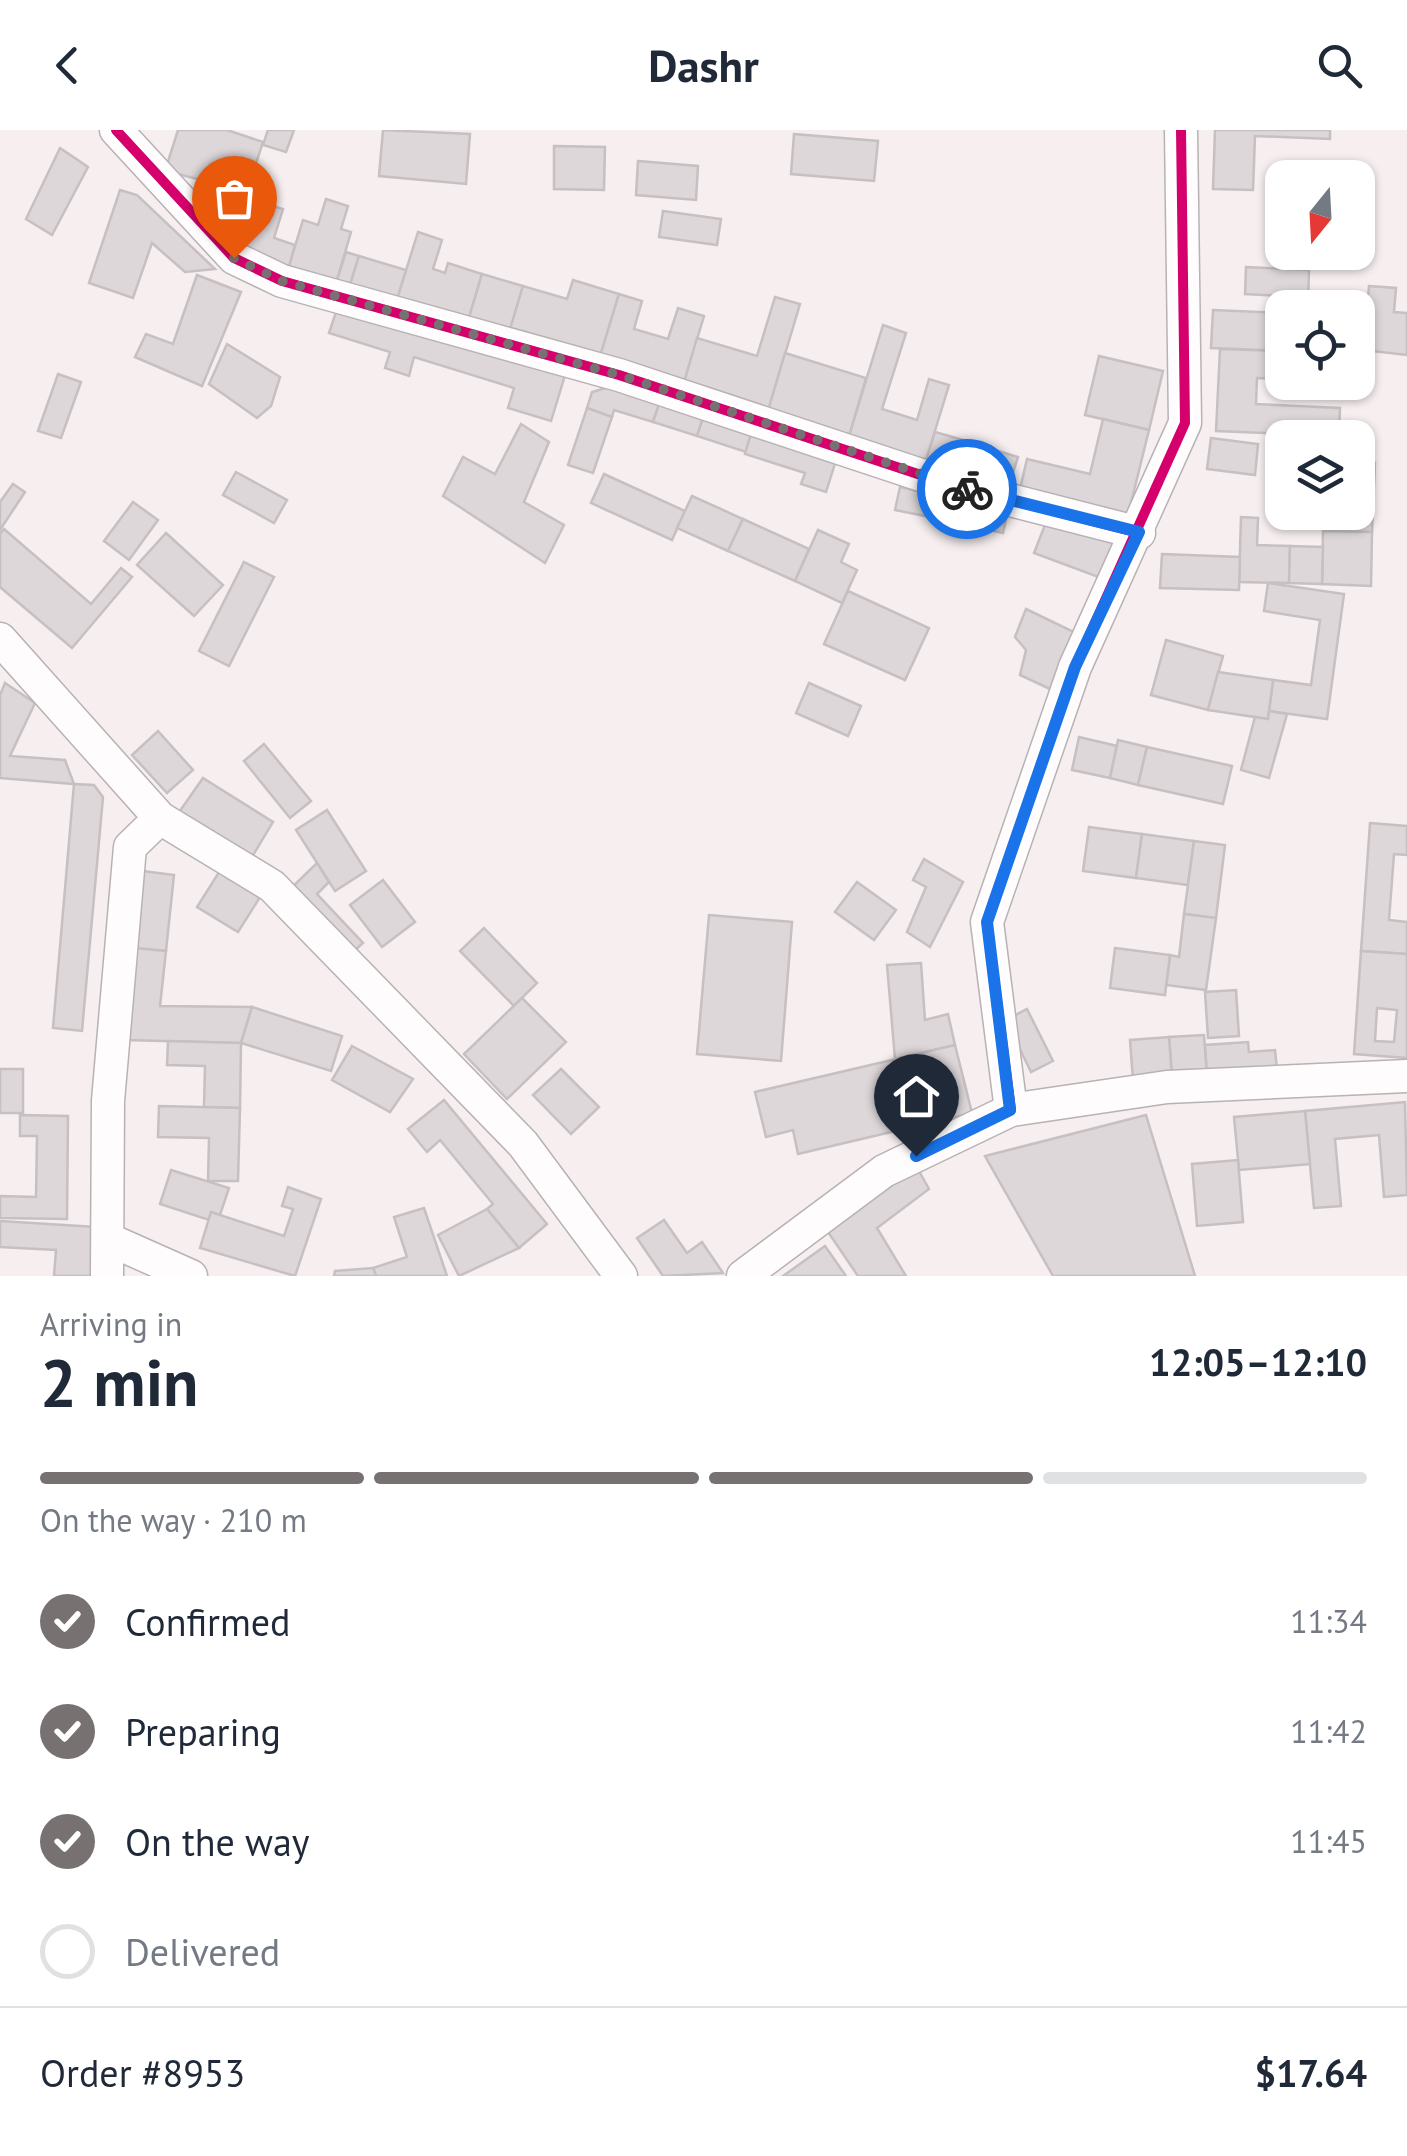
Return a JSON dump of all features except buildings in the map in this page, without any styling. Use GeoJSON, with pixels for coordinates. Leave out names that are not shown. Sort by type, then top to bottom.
{"type":"FeatureCollection","features":[{"type":"Feature","properties":{"kind":"street"},"geometry":{"type":"LineString","coordinates":[[116,130],[234,258],[282,281],[619,375],[948,484],[1139,532]]}},
{"type":"Feature","properties":{"kind":"street"},"geometry":{"type":"LineString","coordinates":[[1010,1110],[987,922],[1075,667],[1186,423],[1181,130]]}},
{"type":"Feature","properties":{"kind":"street"},"geometry":{"type":"LineString","coordinates":[[0,638],[160,818],[272,886],[523,1144],[621,1276]]}},
{"type":"Feature","properties":{"kind":"street"},"geometry":{"type":"LineString","coordinates":[[107,1276],[108,1101],[130,847],[160,818]]}},
{"type":"Feature","properties":{"kind":"street"},"geometry":{"type":"LineString","coordinates":[[742,1276],[884,1171],[1010,1110],[1168,1087],[1407,1076]]}},
{"type":"Feature","properties":{"kind":"street"},"geometry":{"type":"LineString","coordinates":[[110,1240],[192,1276]]}},
{"type":"Feature","properties":{"kind":"cycle path"},"geometry":{"type":"LineString","coordinates":[[116,130],[234,258],[282,281],[619,375],[948,484],[1139,533]]}},
{"type":"Feature","properties":{"kind":"cycle path"},"geometry":{"type":"LineString","coordinates":[[1011,1110],[987,922],[1075,667],[1185,423],[1181,130]]}},
{"type":"Feature","properties":{"kind":"way so far"},"geometry":{"type":"LineString","coordinates":[[234,258],[282,281],[619,375],[967,489]]}},
{"type":"Feature","properties":{"kind":"route"},"geometry":{"type":"LineString","coordinates":[[916,1156],[1010,1110],[987,922],[1037,788],[1075,667],[1139,532],[967,489]]}}]}
